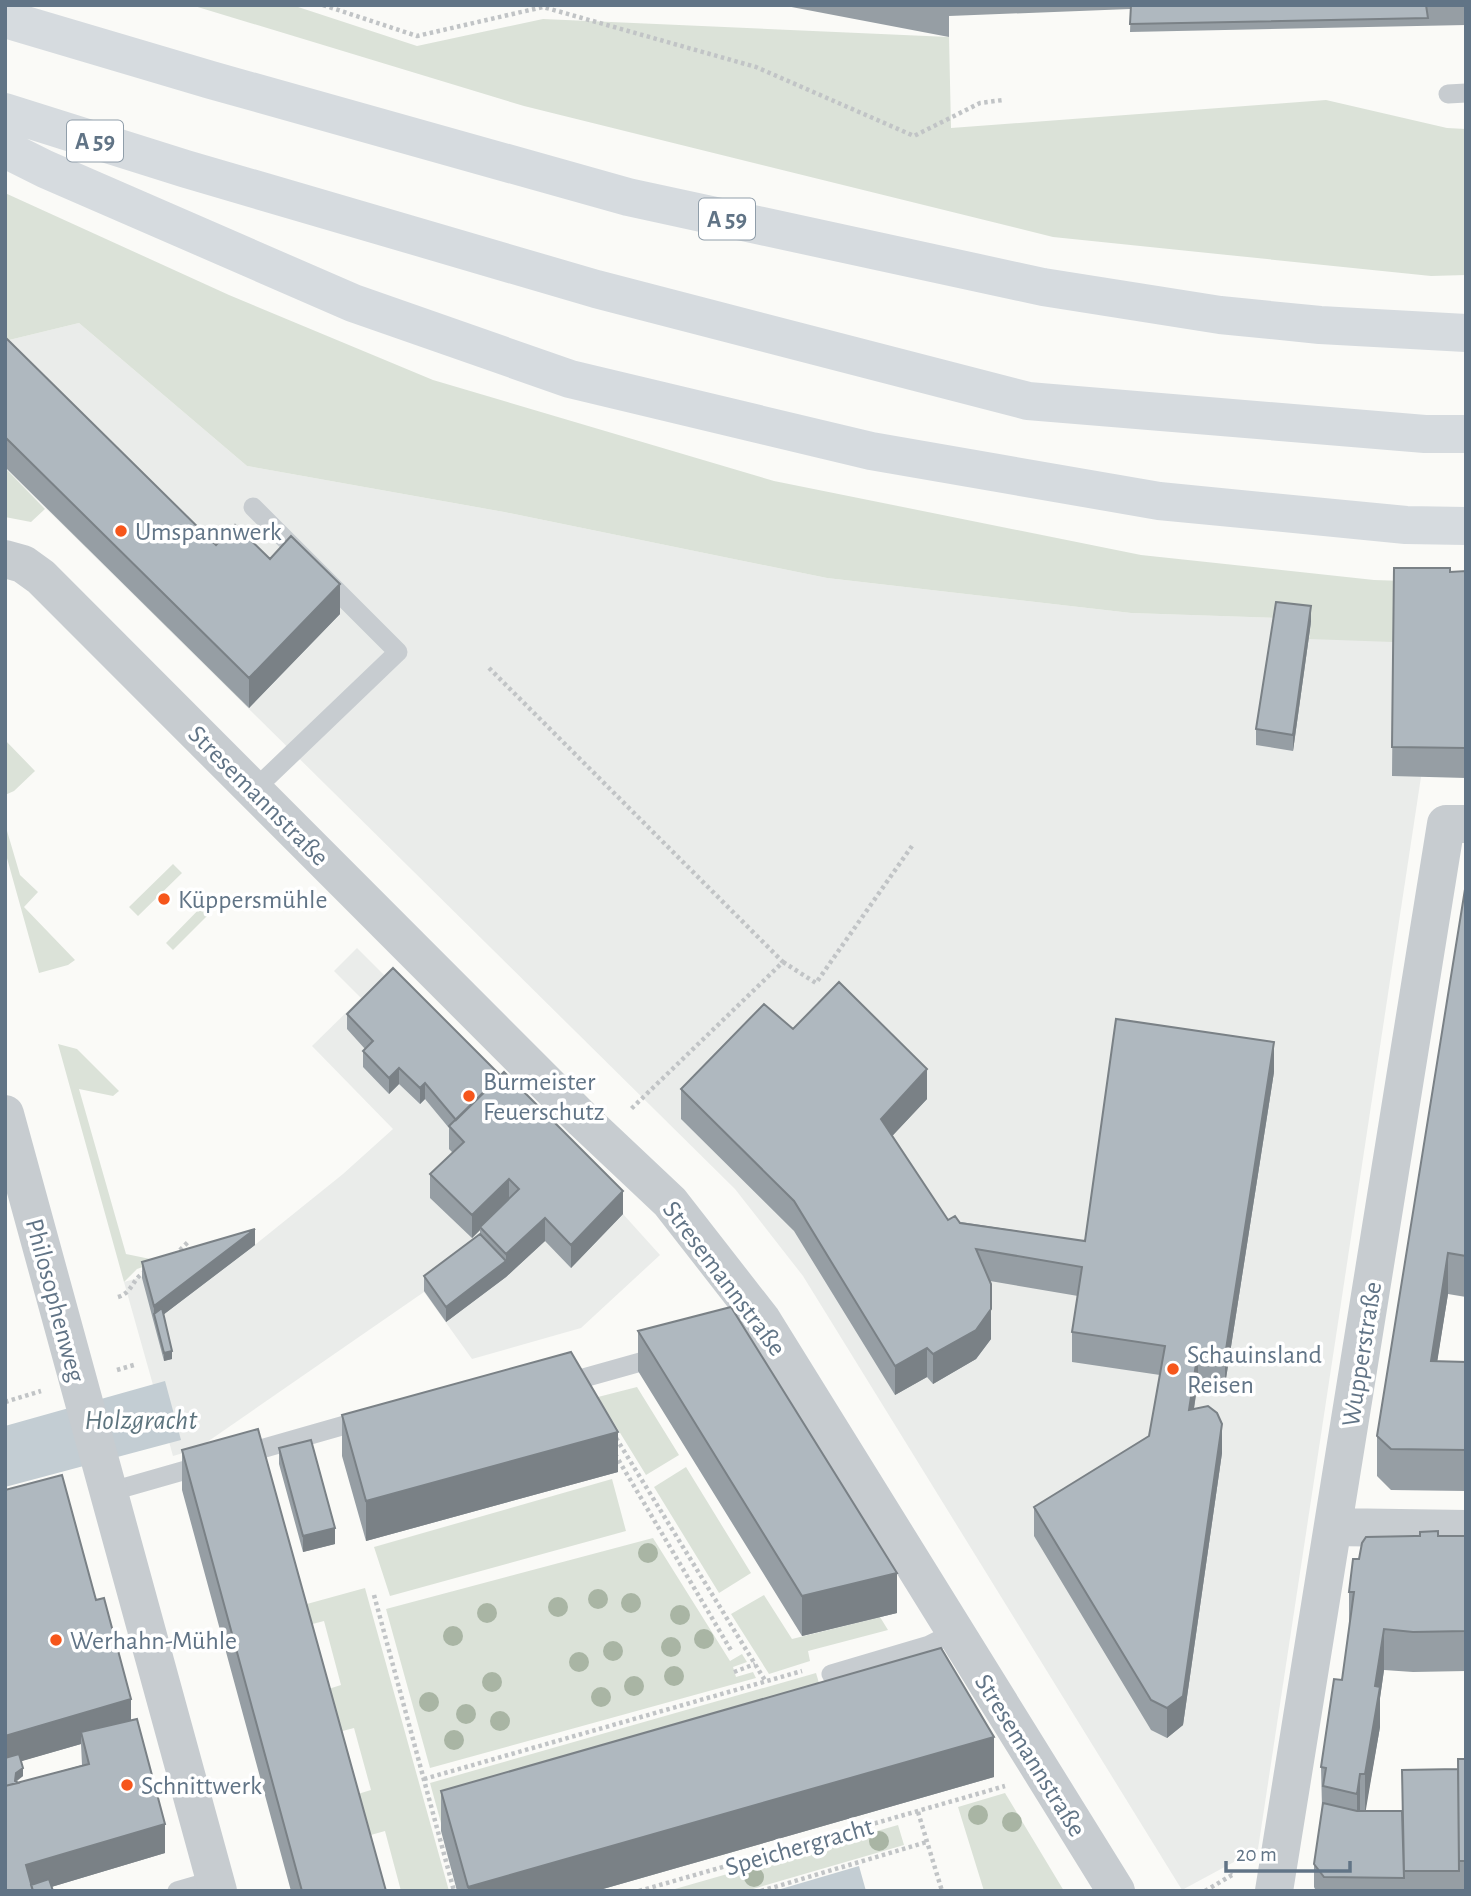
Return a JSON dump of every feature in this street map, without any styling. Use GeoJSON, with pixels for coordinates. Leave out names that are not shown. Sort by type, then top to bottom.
{"type":"FeatureCollection","features":[{"type":"Feature","properties":{"kind":"highway","name":"A 59"},"geometry":{"type":"LineString","coordinates":[[5,19],[628,197],[1043,287],[1232,316],[1320,325],[1466,333]]}},
{"type":"Feature","properties":{"kind":"highway","name":"A 59"},"geometry":{"type":"LineString","coordinates":[[5,112],[186,169],[596,289],[1028,401],[1425,434],[1466,434]]}},
{"type":"Feature","properties":{"kind":"highway"},"geometry":{"type":"LineString","coordinates":[[5,149],[45,169],[353,303],[569,379],[871,451],[1159,501],[1406,525],[1466,526]]}},
{"type":"Feature","properties":{"kind":"street","name":"Stresemannstraße"},"geometry":{"type":"LineString","coordinates":[[5,559],[23,564],[41,577],[583,1120],[670,1202],[955,1632],[1025,1776],[1116,1891]]}},
{"type":"Feature","properties":{"kind":"street","name":"Wupperstraße"},"geometry":{"type":"LineString","coordinates":[[1274,1887],[1456,824]]}},
{"type":"Feature","properties":{"kind":"street","name":"Philosophenweg"},"geometry":{"type":"LineString","coordinates":[[5,1114],[63,1385],[106,1484],[217,1885]]}},
{"type":"Feature","properties":{"kind":"street"},"geometry":{"type":"LineString","coordinates":[[1334,1527],[1466,1529]]}},
{"type":"Feature","properties":{"kind":"lane"},"geometry":{"type":"LineString","coordinates":[[253,507],[398,652],[254,790]]}},
{"type":"Feature","properties":{"kind":"lane"},"geometry":{"type":"LineString","coordinates":[[573,1383],[686,1350]]}},
{"type":"Feature","properties":{"kind":"lane"},"geometry":{"type":"LineString","coordinates":[[106,1484],[292,1449],[381,1414]]}},
{"type":"Feature","properties":{"kind":"lane"},"geometry":{"type":"LineString","coordinates":[[831,1674],[929,1645],[955,1632]]}},
{"type":"Feature","properties":{"kind":"lane"},"geometry":{"type":"LineString","coordinates":[[177,1891],[217,1885]]}},
{"type":"Feature","properties":{"kind":"path"},"geometry":{"type":"LineString","coordinates":[[323,5],[417,36],[543,7],[756,67],[914,136],[980,103],[1003,100]]}},
{"type":"Feature","properties":{"kind":"path"},"geometry":{"type":"LineString","coordinates":[[489,667],[783,962],[816,983],[912,846]]}},
{"type":"Feature","properties":{"kind":"path"},"geometry":{"type":"LineString","coordinates":[[629,1112],[783,962]]}},
{"type":"Feature","properties":{"kind":"path"},"geometry":{"type":"LineString","coordinates":[[173,1256],[189,1241]]}},
{"type":"Feature","properties":{"kind":"path"},"geometry":{"type":"LineString","coordinates":[[118,1297],[127,1294],[141,1273],[153,1269]]}},
{"type":"Feature","properties":{"kind":"path"},"geometry":{"type":"LineString","coordinates":[[5,1402],[63,1385]]}},
{"type":"Feature","properties":{"kind":"path"},"geometry":{"type":"LineString","coordinates":[[609,1426],[766,1682]]}},
{"type":"Feature","properties":{"kind":"path"},"geometry":{"type":"LineString","coordinates":[[615,1453],[732,1652]]}},
{"type":"Feature","properties":{"kind":"path"},"geometry":{"type":"LineString","coordinates":[[374,1595],[454,1891]]}},
{"type":"Feature","properties":{"kind":"path"},"geometry":{"type":"LineString","coordinates":[[734,1672],[755,1664]]}},
{"type":"Feature","properties":{"kind":"path"},"geometry":{"type":"LineString","coordinates":[[424,1779],[806,1670]]}},
{"type":"Feature","properties":{"kind":"path","name":"Speichergracht"},"geometry":{"type":"LineString","coordinates":[[639,1891],[998,1789],[1025,1776]]}},
{"type":"Feature","properties":{"kind":"path"},"geometry":{"type":"LineString","coordinates":[[918,1812],[942,1891]]}},
{"type":"Feature","properties":{"kind":"path"},"geometry":{"type":"LineString","coordinates":[[761,1891],[927,1842]]}},
{"type":"Feature","properties":{"kind":"shaded area"},"geometry":{"type":"Polygon","coordinates":[[[191,5],[292,5],[417,46],[543,19],[949,37],[951,128],[1326,100],[1447,128],[1466,129],[1466,275],[1431,276],[1053,237],[524,106],[191,5]]]}},
{"type":"Feature","properties":{"kind":"shaded area"},"geometry":{"type":"Polygon","coordinates":[[[5,193],[229,295],[433,380],[774,481],[1141,555],[1374,580],[1466,583],[1393,642],[1309,639],[1311,622],[1276,618],[1131,613],[827,578],[504,512],[247,466],[79,323],[5,341],[5,193]]]}},
{"type":"Feature","properties":{"kind":"shaded area"},"geometry":{"type":"Polygon","coordinates":[[[79,323],[247,466],[504,512],[827,578],[1131,613],[1276,618],[1311,622],[1309,638],[1393,641],[1421,777],[1258,1849],[1182,1890],[803,1276],[735,1189],[5,468],[5,341],[79,323]]]}},
{"type":"Feature","properties":{"kind":"shaded area"},"geometry":{"type":"Polygon","coordinates":[[[5,468],[45,509],[31,522],[5,517],[5,468]]]}},
{"type":"Feature","properties":{"kind":"shaded area"},"geometry":{"type":"Polygon","coordinates":[[[5,740],[35,771],[14,791],[5,795],[5,740]]]}},
{"type":"Feature","properties":{"kind":"shaded area"},"geometry":{"type":"Polygon","coordinates":[[[5,824],[20,875],[38,892],[24,907],[75,960],[68,965],[39,973],[5,851],[5,824]]]}},
{"type":"Feature","properties":{"kind":"shaded area"},"geometry":{"type":"Polygon","coordinates":[[[173,864],[182,873],[138,916],[129,907],[173,864]]]}},
{"type":"Feature","properties":{"kind":"shaded area"},"geometry":{"type":"Polygon","coordinates":[[[208,900],[216,907],[173,950],[166,943],[208,900]]]}},
{"type":"Feature","properties":{"kind":"shaded area"},"geometry":{"type":"Polygon","coordinates":[[[357,948],[623,1214],[660,1255],[581,1328],[472,1359],[424,1292],[197,1449],[173,1456],[124,1282],[256,1244],[343,1174],[393,1129],[312,1046],[361,998],[334,971],[357,948]]]}},
{"type":"Feature","properties":{"kind":"shaded area"},"geometry":{"type":"Polygon","coordinates":[[[58,1044],[77,1049],[119,1091],[113,1096],[79,1089],[126,1254],[160,1261],[137,1269],[124,1282],[58,1044]]]}},
{"type":"Feature","properties":{"kind":"shaded area"},"geometry":{"type":"Polygon","coordinates":[[[637,1387],[679,1455],[646,1475],[598,1397],[637,1387]]]}},
{"type":"Feature","properties":{"kind":"shaded area"},"geometry":{"type":"Polygon","coordinates":[[[686,1467],[751,1573],[719,1593],[654,1487],[686,1467]]]}},
{"type":"Feature","properties":{"kind":"shaded area"},"geometry":{"type":"Polygon","coordinates":[[[612,1479],[626,1531],[390,1596],[374,1547],[612,1479]]]}},
{"type":"Feature","properties":{"kind":"shaded area"},"geometry":{"type":"Polygon","coordinates":[[[653,1538],[730,1661],[742,1654],[747,1662],[733,1667],[736,1677],[753,1672],[756,1678],[430,1768],[386,1609],[653,1538]]]}},
{"type":"Feature","properties":{"kind":"shaded area"},"geometry":{"type":"Polygon","coordinates":[[[365,1588],[449,1891],[401,1891],[385,1831],[360,1838],[348,1797],[371,1790],[354,1728],[331,1734],[319,1692],[341,1685],[324,1621],[301,1627],[296,1607],[365,1588]]]}},
{"type":"Feature","properties":{"kind":"shaded area"},"geometry":{"type":"Polygon","coordinates":[[[764,1595],[792,1639],[880,1617],[888,1630],[808,1651],[810,1661],[769,1674],[731,1614],[764,1595]]]}},
{"type":"Feature","properties":{"kind":"shaded area"},"geometry":{"type":"Polygon","coordinates":[[[816,1673],[822,1693],[441,1823],[430,1783],[816,1673]]]}},
{"type":"Feature","properties":{"kind":"shaded area"},"geometry":{"type":"Polygon","coordinates":[[[1005,1793],[1064,1891],[984,1891],[958,1807],[1005,1793]]]}},
{"type":"Feature","properties":{"kind":"shaded area"},"geometry":{"type":"Polygon","coordinates":[[[898,1825],[904,1845],[746,1891],[668,1891],[898,1825]]]}},
{"type":"Feature","properties":{"kind":"water","name":"Holzgracht"},"geometry":{"type":"Polygon","coordinates":[[[165,1381],[181,1440],[5,1487],[5,1426],[165,1381]]]}},
{"type":"Feature","properties":{"kind":"water"},"geometry":{"type":"Polygon","coordinates":[[[859,1866],[866,1891],[774,1891],[859,1866]]]}},
{"type":"Feature","properties":{"kind":"building"},"geometry":{"type":"Polygon","coordinates":[[[1131,5],[1426,5],[1428,18],[1130,24],[1131,5]]]}},
{"type":"Feature","properties":{"kind":"building","name":"Umspannwerk"},"geometry":{"type":"Polygon","coordinates":[[[7,339],[216,545],[235,525],[270,559],[291,536],[340,584],[249,678],[5,437],[7,339]]]}},
{"type":"Feature","properties":{"kind":"building"},"geometry":{"type":"Polygon","coordinates":[[[1394,568],[1450,568],[1450,572],[1466,571],[1466,748],[1392,747],[1394,568]]]}},
{"type":"Feature","properties":{"kind":"building"},"geometry":{"type":"Polygon","coordinates":[[[1276,602],[1311,606],[1293,735],[1256,729],[1276,602]]]}},
{"type":"Feature","properties":{"kind":"building"},"geometry":{"type":"Polygon","coordinates":[[[1466,883],[1466,1256],[1448,1253],[1431,1361],[1466,1362],[1466,1450],[1391,1449],[1377,1436],[1466,883]]]}},
{"type":"Feature","properties":{"kind":"building"},"geometry":{"type":"Polygon","coordinates":[[[393,968],[501,1076],[456,1120],[425,1083],[420,1088],[399,1068],[389,1078],[363,1051],[373,1041],[347,1014],[393,968]]]}},
{"type":"Feature","properties":{"kind":"building","name":"Schauinsland Reisen"},"geometry":{"type":"Polygon","coordinates":[[[839,982],[927,1069],[881,1119],[948,1220],[955,1216],[960,1223],[1085,1241],[1116,1019],[1274,1042],[1225,1356],[1198,1351],[1189,1410],[1208,1406],[1217,1413],[1222,1424],[1183,1696],[1167,1708],[1151,1700],[1034,1507],[1149,1436],[1165,1346],[1072,1332],[1082,1267],[976,1249],[991,1284],[991,1309],[976,1330],[933,1354],[927,1348],[895,1366],[794,1201],[681,1089],[764,1004],[793,1029],[839,982]]]}},
{"type":"Feature","properties":{"kind":"building"},"geometry":{"type":"Polygon","coordinates":[[[504,1072],[623,1191],[571,1245],[545,1218],[506,1254],[480,1227],[519,1189],[509,1179],[472,1215],[430,1174],[464,1142],[449,1126],[504,1072]]]}},
{"type":"Feature","properties":{"kind":"building"},"geometry":{"type":"Polygon","coordinates":[[[255,1229],[154,1306],[142,1262],[255,1229]]]}},
{"type":"Feature","properties":{"kind":"building"},"geometry":{"type":"Polygon","coordinates":[[[480,1234],[506,1261],[446,1307],[424,1276],[480,1234]]]}},
{"type":"Feature","properties":{"kind":"building"},"geometry":{"type":"Polygon","coordinates":[[[731,1307],[897,1573],[802,1596],[638,1331],[731,1307]]]}},
{"type":"Feature","properties":{"kind":"building"},"geometry":{"type":"Polygon","coordinates":[[[162,1308],[172,1351],[164,1353],[154,1314],[162,1308]]]}},
{"type":"Feature","properties":{"kind":"building"},"geometry":{"type":"Polygon","coordinates":[[[571,1352],[618,1432],[366,1501],[342,1415],[571,1352]]]}},
{"type":"Feature","properties":{"kind":"building"},"geometry":{"type":"Polygon","coordinates":[[[258,1429],[386,1891],[302,1891],[182,1450],[258,1429]]]}},
{"type":"Feature","properties":{"kind":"building"},"geometry":{"type":"Polygon","coordinates":[[[311,1440],[335,1528],[303,1536],[279,1448],[311,1440]]]}},
{"type":"Feature","properties":{"kind":"building","name":"Werhahn-Mühle"},"geometry":{"type":"Polygon","coordinates":[[[62,1475],[96,1600],[104,1598],[131,1699],[5,1736],[5,1490],[62,1475]]]}},
{"type":"Feature","properties":{"kind":"building"},"geometry":{"type":"Polygon","coordinates":[[[1438,1531],[1438,1536],[1466,1536],[1466,1631],[1413,1632],[1384,1629],[1375,1686],[1380,1687],[1365,1774],[1360,1774],[1357,1794],[1323,1786],[1326,1768],[1321,1767],[1334,1679],[1342,1680],[1354,1592],[1349,1592],[1353,1559],[1359,1559],[1366,1537],[1420,1536],[1420,1532],[1438,1531]]]}},
{"type":"Feature","properties":{"kind":"building"},"geometry":{"type":"Polygon","coordinates":[[[941,1648],[994,1737],[468,1887],[441,1791],[941,1648]]]}},
{"type":"Feature","properties":{"kind":"building"},"geometry":{"type":"Polygon","coordinates":[[[137,1719],[165,1824],[26,1865],[33,1891],[5,1891],[5,1786],[89,1764],[81,1732],[137,1719]]]}},
{"type":"Feature","properties":{"kind":"building"},"geometry":{"type":"Polygon","coordinates":[[[19,1754],[23,1768],[16,1773],[15,1781],[18,1783],[5,1786],[5,1758],[19,1754]]]}},
{"type":"Feature","properties":{"kind":"building"},"geometry":{"type":"Polygon","coordinates":[[[1458,1759],[1466,1759],[1466,1861],[1459,1861],[1458,1759]]]}},
{"type":"Feature","properties":{"kind":"building"},"geometry":{"type":"Polygon","coordinates":[[[1458,1769],[1459,1871],[1404,1871],[1402,1770],[1458,1769]]]}},
{"type":"Feature","properties":{"kind":"building"},"geometry":{"type":"Polygon","coordinates":[[[1323,1803],[1357,1811],[1402,1811],[1404,1878],[1324,1877],[1314,1864],[1323,1803]]]}},
{"type":"Feature","properties":{"kind":"building"},"geometry":{"type":"Polygon","coordinates":[[[49,1879],[53,1891],[33,1891],[31,1885],[49,1879]]]}},
{"type":"Feature","properties":{"kind":"place","name":"Umspannwerk"},"geometry":{"type":"Point","coordinates":[121,531]}},
{"type":"Feature","properties":{"kind":"place","name":"Küppersmühle"},"geometry":{"type":"Point","coordinates":[164,899]}},
{"type":"Feature","properties":{"kind":"place","name":"Burmeister Feuerschutz"},"geometry":{"type":"Point","coordinates":[469,1096]}},
{"type":"Feature","properties":{"kind":"place","name":"Schauinsland Reisen"},"geometry":{"type":"Point","coordinates":[1173,1369]}},
{"type":"Feature","properties":{"kind":"place","name":"Werhahn-Mühle"},"geometry":{"type":"Point","coordinates":[56,1640]}},
{"type":"Feature","properties":{"kind":"place","name":"Schnittwerk"},"geometry":{"type":"Point","coordinates":[127,1785]}}]}
